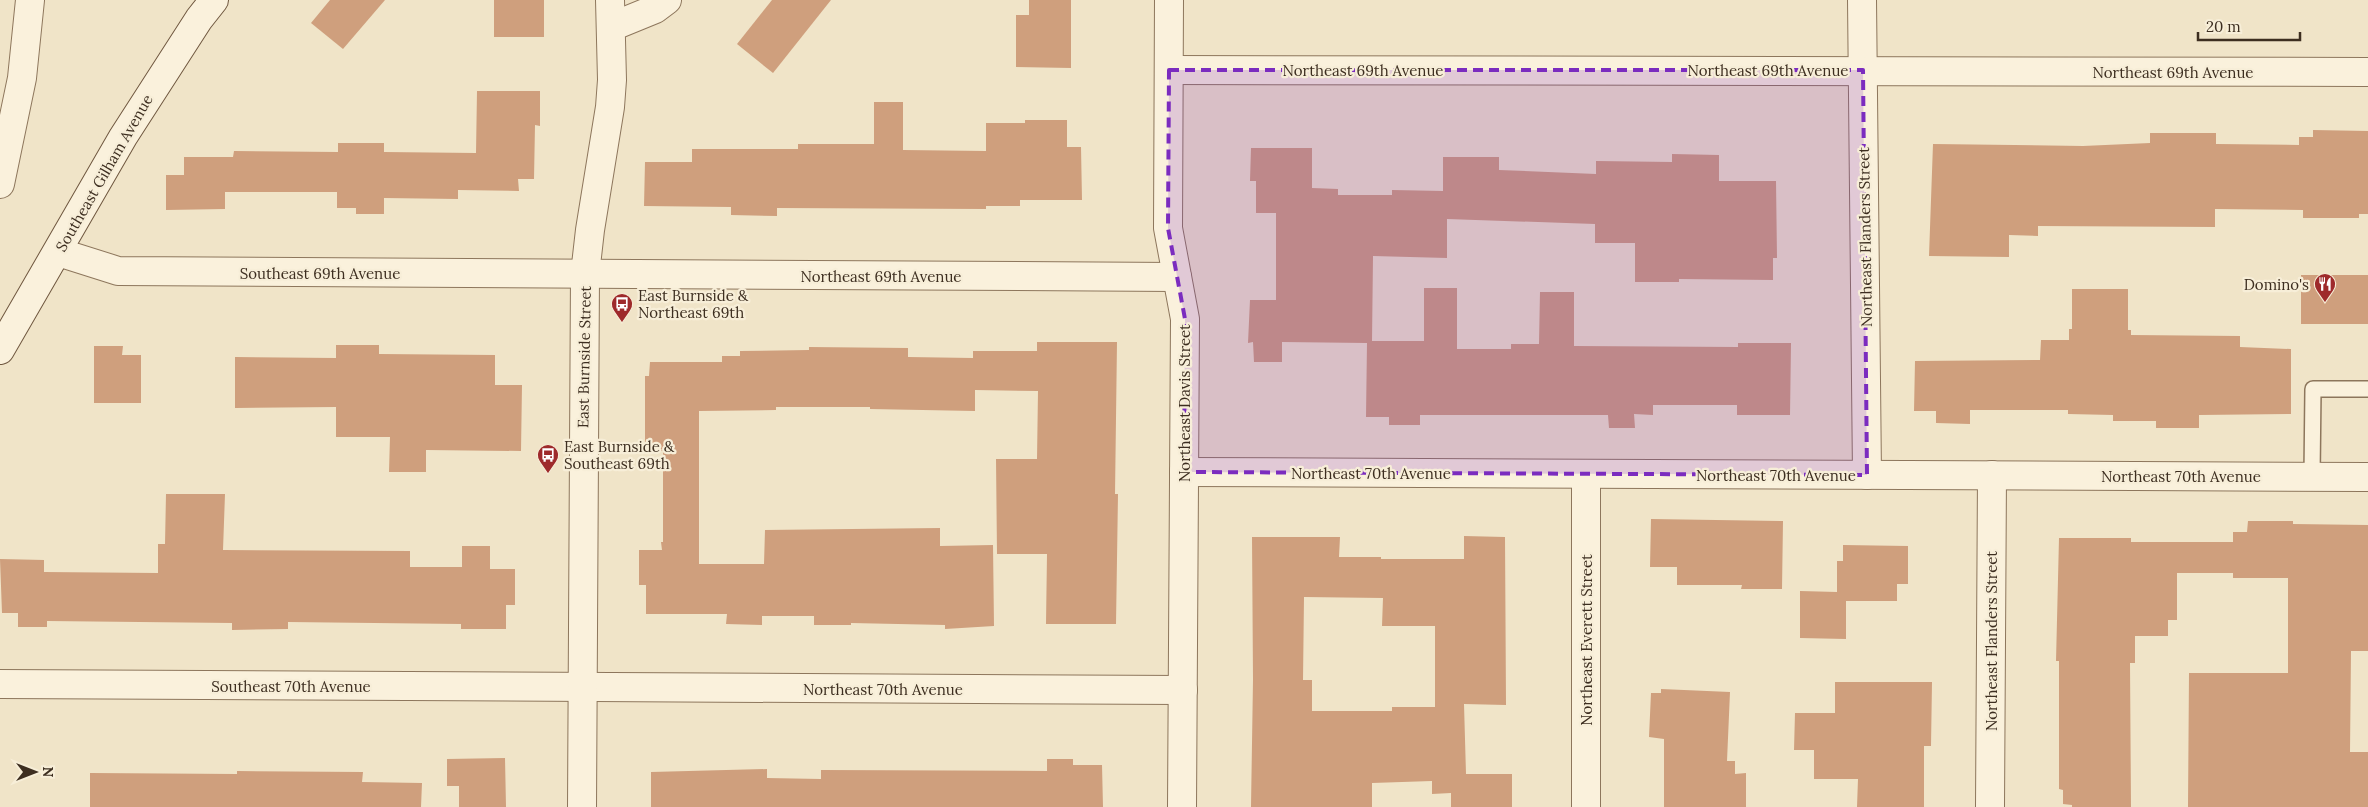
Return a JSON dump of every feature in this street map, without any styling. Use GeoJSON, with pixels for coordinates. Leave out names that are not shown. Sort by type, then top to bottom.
{"type":"FeatureCollection","features":[{"type":"Feature","properties":{"kind":"street"},"geometry":{"type":"LineString","coordinates":[[0,184],[22,78],[30,0]]}},
{"type":"Feature","properties":{"kind":"street","name":"Southeast Gilham Avenue"},"geometry":{"type":"LineString","coordinates":[[0,350],[58,252],[122,137],[199,19],[214,0]]}},
{"type":"Feature","properties":{"kind":"street","name":"East Burnside Street"},"geometry":{"type":"LineString","coordinates":[[582,807],[585,274],[590,230],[610,107],[610,0]]}},
{"type":"Feature","properties":{"kind":"street"},"geometry":{"type":"LineString","coordinates":[[610,27],[655,9],[667,0]]}},
{"type":"Feature","properties":{"kind":"street","name":"Northeast Davis Street"},"geometry":{"type":"LineString","coordinates":[[1169,0],[1168,228],[1185,319],[1182,807]]}},
{"type":"Feature","properties":{"kind":"street","name":"Northeast Flanders Street"},"geometry":{"type":"LineString","coordinates":[[1862,0],[1867,475]]}},
{"type":"Feature","properties":{"kind":"street","name":"Northeast 69th Avenue"},"geometry":{"type":"LineString","coordinates":[[1169,70],[2368,72]]}},
{"type":"Feature","properties":{"kind":"street","name":"Southeast 69th Avenue"},"geometry":{"type":"LineString","coordinates":[[58,252],[118,272],[585,274]]}},
{"type":"Feature","properties":{"kind":"street","name":"Northeast 69th Avenue"},"geometry":{"type":"LineString","coordinates":[[585,274],[1177,277]]}},
{"type":"Feature","properties":{"kind":"street","name":"Northeast 70th Avenue"},"geometry":{"type":"LineString","coordinates":[[1184,472],[2368,477]]}},
{"type":"Feature","properties":{"kind":"street","name":"Northeast Everett Street"},"geometry":{"type":"LineString","coordinates":[[1586,474],[1586,807]]}},
{"type":"Feature","properties":{"kind":"street","name":"Northeast Flanders Street"},"geometry":{"type":"LineString","coordinates":[[1990,807],[1992,475]]}},
{"type":"Feature","properties":{"kind":"street","name":"Southeast 70th Avenue"},"geometry":{"type":"LineString","coordinates":[[0,684],[583,688]]}},
{"type":"Feature","properties":{"kind":"street","name":"Northeast 70th Avenue"},"geometry":{"type":"LineString","coordinates":[[583,688],[1183,690]]}},
{"type":"Feature","properties":{"kind":"lane"},"geometry":{"type":"LineString","coordinates":[[2312,476],[2314,389],[2368,389]]}},
{"type":"Feature","properties":{"kind":"highlighted area"},"geometry":{"type":"Polygon","coordinates":[[[1169,70],[1863,70],[1867,475],[1184,472],[1185,319],[1168,228],[1169,70]]]}},
{"type":"Feature","properties":{"kind":"building"},"geometry":{"type":"Polygon","coordinates":[[[330,0],[385,0],[343,49],[311,23],[330,0]]]}},
{"type":"Feature","properties":{"kind":"building"},"geometry":{"type":"Polygon","coordinates":[[[494,0],[544,0],[544,37],[494,37],[494,0]]]}},
{"type":"Feature","properties":{"kind":"building"},"geometry":{"type":"Polygon","coordinates":[[[772,0],[831,0],[773,73],[737,44],[772,0]]]}},
{"type":"Feature","properties":{"kind":"building"},"geometry":{"type":"Polygon","coordinates":[[[1029,0],[1071,0],[1071,68],[1016,67],[1016,15],[1029,15],[1029,0]]]}},
{"type":"Feature","properties":{"kind":"building"},"geometry":{"type":"Polygon","coordinates":[[[477,91],[540,91],[540,126],[535,125],[534,179],[518,179],[519,191],[458,190],[458,199],[384,198],[384,214],[356,214],[356,208],[337,208],[337,192],[225,192],[225,209],[166,210],[166,175],[184,175],[184,157],[233,157],[234,151],[338,152],[338,143],[384,143],[384,152],[476,153],[477,91]]]}},
{"type":"Feature","properties":{"kind":"building"},"geometry":{"type":"Polygon","coordinates":[[[874,102],[903,102],[903,150],[986,151],[986,123],[1025,123],[1025,120],[1067,120],[1067,147],[1081,147],[1082,200],[1020,200],[1020,206],[986,206],[986,209],[777,208],[777,216],[731,215],[731,207],[644,206],[645,162],[692,162],[692,149],[798,149],[798,144],[874,144],[874,102]]]}},
{"type":"Feature","properties":{"kind":"building"},"geometry":{"type":"Polygon","coordinates":[[[2313,130],[2368,131],[2368,214],[2359,214],[2359,218],[2303,218],[2303,210],[2215,209],[2215,227],[2038,226],[2038,236],[2009,235],[2009,257],[1929,256],[1933,144],[2083,146],[2150,143],[2150,133],[2216,133],[2216,144],[2299,145],[2299,137],[2313,137],[2313,130]]]}},
{"type":"Feature","properties":{"kind":"building"},"geometry":{"type":"Polygon","coordinates":[[[1251,148],[1312,148],[1312,188],[1338,189],[1338,195],[1392,195],[1392,190],[1443,191],[1443,157],[1499,157],[1499,170],[1596,174],[1596,161],[1672,162],[1672,154],[1719,155],[1719,181],[1776,181],[1777,258],[1773,258],[1773,280],[1679,279],[1679,282],[1635,282],[1635,243],[1595,243],[1595,224],[1447,219],[1447,258],[1373,256],[1372,341],[1424,341],[1424,288],[1457,288],[1457,349],[1511,349],[1511,344],[1539,344],[1540,292],[1574,292],[1574,346],[1738,347],[1738,343],[1791,343],[1790,415],[1737,415],[1737,405],[1653,405],[1653,415],[1634,414],[1635,428],[1609,428],[1608,415],[1420,415],[1420,425],[1389,425],[1389,417],[1366,417],[1367,343],[1282,342],[1282,362],[1254,362],[1253,342],[1248,343],[1250,300],[1276,300],[1276,213],[1256,213],[1256,181],[1250,181],[1251,148]]]}},
{"type":"Feature","properties":{"kind":"building"},"geometry":{"type":"Polygon","coordinates":[[[2301,275],[2368,275],[2368,324],[2301,324],[2301,275]]]}},
{"type":"Feature","properties":{"kind":"building"},"geometry":{"type":"Polygon","coordinates":[[[2072,289],[2128,289],[2128,330],[2131,330],[2131,335],[2240,336],[2240,347],[2291,349],[2291,414],[2199,415],[2199,428],[2156,428],[2156,421],[2113,421],[2113,415],[2068,414],[2068,410],[1970,410],[1970,424],[1936,423],[1936,411],[1914,411],[1915,361],[2040,360],[2041,340],[2069,340],[2069,329],[2072,329],[2072,289]]]}},
{"type":"Feature","properties":{"kind":"building"},"geometry":{"type":"Polygon","coordinates":[[[1037,342],[1117,342],[1115,494],[1118,494],[1116,624],[1046,624],[1047,554],[997,554],[996,459],[1037,459],[1038,391],[975,390],[975,411],[870,409],[870,407],[776,407],[776,410],[699,411],[699,564],[764,564],[765,530],[940,528],[940,546],[993,545],[994,626],[945,629],[945,625],[851,623],[851,625],[814,625],[814,616],[762,616],[762,625],[726,624],[727,614],[646,614],[646,585],[639,585],[639,550],[662,550],[661,542],[663,542],[663,451],[645,451],[645,376],[649,376],[650,362],[722,362],[722,356],[740,356],[740,351],[809,350],[809,347],[908,348],[908,357],[973,358],[973,351],[1037,351],[1037,342]]]}},
{"type":"Feature","properties":{"kind":"building"},"geometry":{"type":"Polygon","coordinates":[[[336,345],[379,345],[379,354],[495,355],[495,385],[522,385],[521,451],[426,450],[426,472],[389,472],[390,437],[336,437],[336,407],[235,408],[235,357],[336,358],[336,345]]]}},
{"type":"Feature","properties":{"kind":"building"},"geometry":{"type":"Polygon","coordinates":[[[94,346],[123,346],[122,355],[141,355],[141,403],[94,403],[94,346]]]}},
{"type":"Feature","properties":{"kind":"building"},"geometry":{"type":"Polygon","coordinates":[[[166,494],[225,494],[223,550],[410,551],[410,567],[462,567],[462,546],[490,546],[490,569],[515,569],[515,605],[506,605],[506,629],[461,629],[461,624],[288,622],[288,629],[232,630],[232,623],[47,621],[47,627],[18,627],[18,613],[2,613],[0,559],[44,560],[44,572],[158,573],[158,544],[165,544],[166,494]]]}},
{"type":"Feature","properties":{"kind":"building"},"geometry":{"type":"Polygon","coordinates":[[[1651,519],[1783,521],[1782,589],[1741,589],[1742,585],[1677,585],[1677,567],[1650,567],[1651,519]]]}},
{"type":"Feature","properties":{"kind":"building"},"geometry":{"type":"Polygon","coordinates":[[[2248,521],[2368,525],[2368,651],[2351,651],[2350,752],[2368,752],[2368,807],[2188,807],[2189,673],[2288,673],[2288,578],[2233,578],[2233,573],[2177,573],[2177,620],[2168,620],[2168,636],[2135,636],[2135,663],[2130,663],[2131,807],[2072,807],[2072,805],[2063,804],[2063,790],[2059,789],[2059,661],[2056,661],[2059,538],[2131,538],[2131,542],[2233,542],[2233,532],[2247,532],[2248,521]]]}},
{"type":"Feature","properties":{"kind":"building"},"geometry":{"type":"Polygon","coordinates":[[[1464,536],[1505,537],[1506,705],[1464,704],[1466,774],[1512,774],[1512,807],[1451,807],[1451,793],[1432,794],[1432,781],[1372,783],[1372,807],[1251,807],[1253,680],[1252,537],[1340,537],[1339,557],[1464,559],[1464,536]],[[1304,597],[1303,680],[1312,680],[1312,711],[1392,711],[1392,707],[1435,707],[1435,626],[1382,626],[1383,598],[1304,597]]]}},
{"type":"Feature","properties":{"kind":"building"},"geometry":{"type":"Polygon","coordinates":[[[1843,545],[1908,546],[1908,584],[1897,584],[1897,601],[1846,601],[1846,639],[1800,638],[1800,591],[1837,592],[1837,561],[1843,561],[1843,545]]]}},
{"type":"Feature","properties":{"kind":"building"},"geometry":{"type":"Polygon","coordinates":[[[1835,682],[1932,682],[1931,746],[1924,746],[1924,807],[1857,807],[1858,779],[1814,779],[1814,750],[1794,750],[1795,713],[1835,713],[1835,682]]]}},
{"type":"Feature","properties":{"kind":"building"},"geometry":{"type":"Polygon","coordinates":[[[1661,689],[1730,692],[1727,761],[1735,761],[1735,774],[1746,773],[1746,807],[1664,807],[1664,739],[1649,737],[1651,693],[1661,693],[1661,689]]]}},
{"type":"Feature","properties":{"kind":"building"},"geometry":{"type":"Polygon","coordinates":[[[505,758],[506,807],[459,807],[459,786],[447,786],[447,759],[505,758]]]}},
{"type":"Feature","properties":{"kind":"building"},"geometry":{"type":"Polygon","coordinates":[[[1047,759],[1073,759],[1073,765],[1102,765],[1103,807],[651,807],[651,772],[767,769],[767,778],[821,779],[821,770],[1047,771],[1047,759]]]}},
{"type":"Feature","properties":{"kind":"building"},"geometry":{"type":"Polygon","coordinates":[[[237,771],[363,772],[362,782],[422,783],[421,807],[90,807],[90,773],[237,774],[237,771]]]}},
{"type":"Feature","properties":{"kind":"place","name":"Domino's"},"geometry":{"type":"Point","coordinates":[2325,303]}},
{"type":"Feature","properties":{"kind":"place","name":"East Burnside & Northeast 69th"},"geometry":{"type":"Point","coordinates":[622,323]}},
{"type":"Feature","properties":{"kind":"place","name":"East Burnside & Southeast 69th"},"geometry":{"type":"Point","coordinates":[548,474]}}]}
